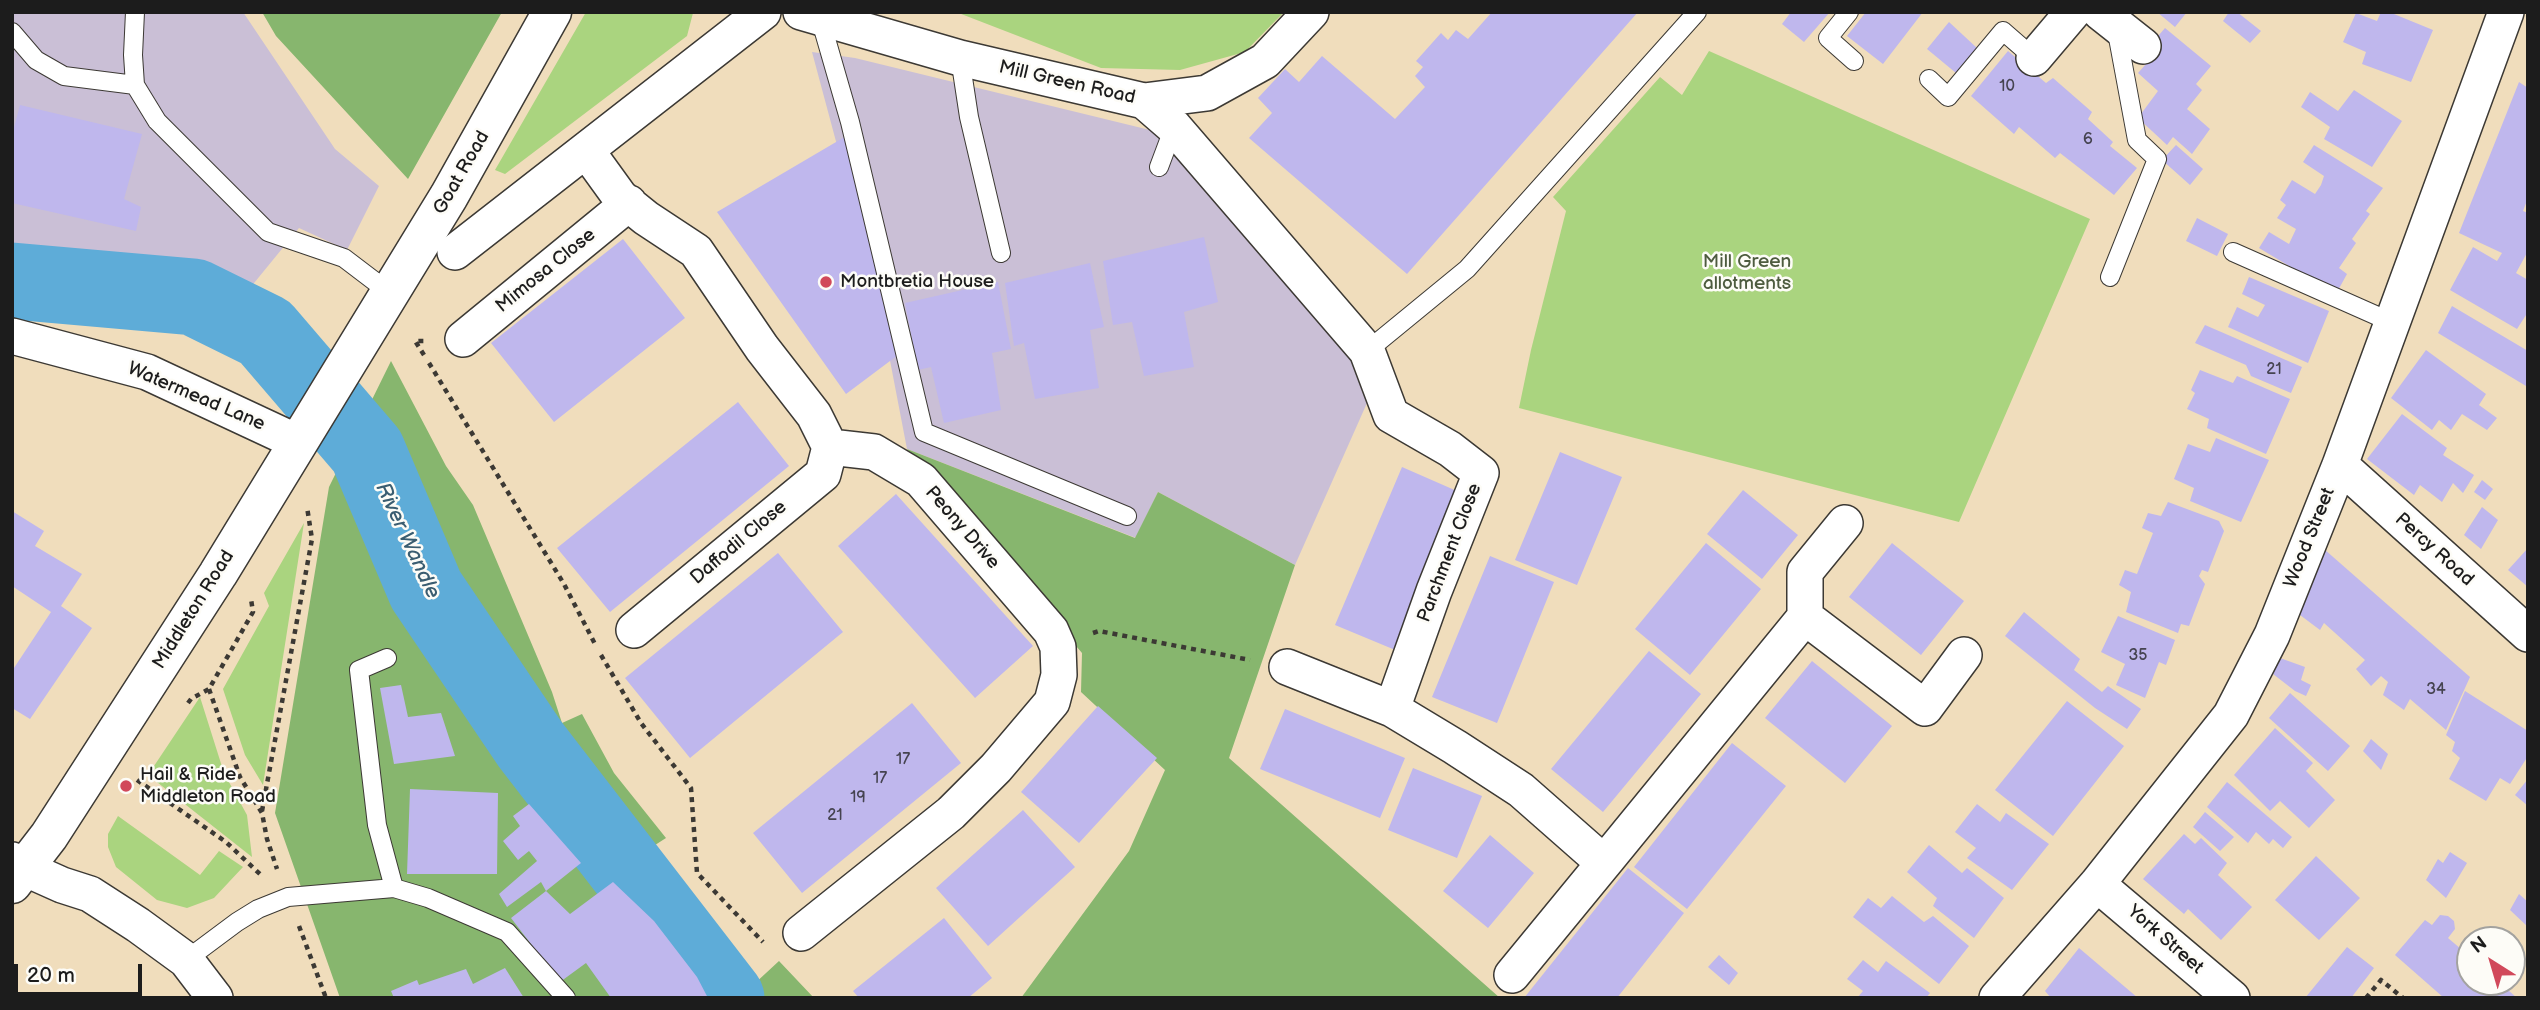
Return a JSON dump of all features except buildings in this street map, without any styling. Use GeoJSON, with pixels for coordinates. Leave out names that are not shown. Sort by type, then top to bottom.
{"type":"FeatureCollection","features":[{"type":"Feature","properties":{"kind":"street","name":"Goat Road"},"geometry":{"type":"LineString","coordinates":[[368,331],[449,196],[552,12]]}},
{"type":"Feature","properties":{"kind":"street"},"geometry":{"type":"LineString","coordinates":[[455,252],[763,12]]}},
{"type":"Feature","properties":{"kind":"street","name":"Mill Green Road"},"geometry":{"type":"LineString","coordinates":[[810,15],[960,58],[1144,101],[1207,93],[1265,61],[1311,12]]}},
{"type":"Feature","properties":{"kind":"street"},"geometry":{"type":"LineString","coordinates":[[2034,58],[2073,12]]}},
{"type":"Feature","properties":{"kind":"street"},"geometry":{"type":"LineString","coordinates":[[2508,12],[2528,24]]}},
{"type":"Feature","properties":{"kind":"street","name":"Wood Street"},"geometry":{"type":"LineString","coordinates":[[1997,998],[2097,884],[2231,715],[2272,635],[2340,465],[2508,12]]}},
{"type":"Feature","properties":{"kind":"street"},"geometry":{"type":"LineString","coordinates":[[2108,18],[2143,46]]}},
{"type":"Feature","properties":{"kind":"street","name":"Parchment Close"},"geometry":{"type":"LineString","coordinates":[[1144,101],[1174,127],[1367,351],[1391,415],[1450,449],[1481,473],[1434,591],[1392,709]]}},
{"type":"Feature","properties":{"kind":"street"},"geometry":{"type":"LineString","coordinates":[[586,149],[620,197],[696,251],[762,348],[814,415],[830,447]]}},
{"type":"Feature","properties":{"kind":"street","name":"Mimosa Close"},"geometry":{"type":"LineString","coordinates":[[463,340],[629,204]]}},
{"type":"Feature","properties":{"kind":"street","name":"Middleton Road"},"geometry":{"type":"LineString","coordinates":[[16,871],[49,836],[139,698],[368,331]]}},
{"type":"Feature","properties":{"kind":"street","name":"Watermead Lane"},"geometry":{"type":"LineString","coordinates":[[12,336],[148,372],[297,442]]}},
{"type":"Feature","properties":{"kind":"street","name":"Daffodil Close"},"geometry":{"type":"LineString","coordinates":[[634,631],[823,474],[830,447]]}},
{"type":"Feature","properties":{"kind":"street","name":"Peony Drive"},"geometry":{"type":"LineString","coordinates":[[801,933],[951,813],[1052,702],[1059,675],[1058,647],[1051,631],[921,480],[874,452],[830,447]]}},
{"type":"Feature","properties":{"kind":"street","name":"Percy Road"},"geometry":{"type":"LineString","coordinates":[[2340,465],[2528,634]]}},
{"type":"Feature","properties":{"kind":"street"},"geometry":{"type":"LineString","coordinates":[[1512,975],[1805,617],[1805,572],[1845,523]]}},
{"type":"Feature","properties":{"kind":"street"},"geometry":{"type":"LineString","coordinates":[[1805,617],[1925,708],[1964,655]]}},
{"type":"Feature","properties":{"kind":"street"},"geometry":{"type":"LineString","coordinates":[[1287,667],[1392,709],[1455,747],[1521,790],[1604,863]]}},
{"type":"Feature","properties":{"kind":"street"},"geometry":{"type":"LineString","coordinates":[[16,871],[90,894],[186,960],[215,998]]}},
{"type":"Feature","properties":{"kind":"street","name":"York Street"},"geometry":{"type":"LineString","coordinates":[[2097,884],[2232,998]]}},
{"type":"Feature","properties":{"kind":"lane"},"geometry":{"type":"LineString","coordinates":[[135,12],[135,85],[157,121],[268,232],[344,258],[390,293]]}},
{"type":"Feature","properties":{"kind":"lane"},"geometry":{"type":"LineString","coordinates":[[1367,351],[1467,269],[1697,12]]}},
{"type":"Feature","properties":{"kind":"lane"},"geometry":{"type":"LineString","coordinates":[[1849,12],[1828,38],[1854,61]]}},
{"type":"Feature","properties":{"kind":"lane"},"geometry":{"type":"LineString","coordinates":[[810,15],[850,122],[924,432],[1127,516]]}},
{"type":"Feature","properties":{"kind":"lane"},"geometry":{"type":"LineString","coordinates":[[2108,18],[2137,140],[2157,159],[2110,278]]}},
{"type":"Feature","properties":{"kind":"lane"},"geometry":{"type":"LineString","coordinates":[[1929,79],[1948,97],[2003,31],[2034,58]]}},
{"type":"Feature","properties":{"kind":"lane"},"geometry":{"type":"LineString","coordinates":[[12,32],[36,60],[64,76],[135,85]]}},
{"type":"Feature","properties":{"kind":"lane"},"geometry":{"type":"LineString","coordinates":[[960,58],[969,117],[1001,253]]}},
{"type":"Feature","properties":{"kind":"lane"},"geometry":{"type":"LineString","coordinates":[[1158,167],[1174,127]]}},
{"type":"Feature","properties":{"kind":"lane"},"geometry":{"type":"LineString","coordinates":[[2233,252],[2391,322]]}},
{"type":"Feature","properties":{"kind":"lane"},"geometry":{"type":"LineString","coordinates":[[387,657],[359,670],[377,825],[394,888]]}},
{"type":"Feature","properties":{"kind":"lane"},"geometry":{"type":"LineString","coordinates":[[186,960],[258,909],[288,897],[394,888],[428,898],[507,932],[565,998]]}},
{"type":"Feature","properties":{"kind":"path"},"geometry":{"type":"LineString","coordinates":[[262,813],[313,539],[306,502]]}},
{"type":"Feature","properties":{"kind":"path"},"geometry":{"type":"LineString","coordinates":[[137,780],[226,842],[266,879],[278,873],[262,813],[240,777],[209,689],[253,612],[250,593]]}},
{"type":"Feature","properties":{"kind":"path"},"geometry":{"type":"LineString","coordinates":[[1055,640],[1099,631],[1287,667]]}},
{"type":"Feature","properties":{"kind":"path"},"geometry":{"type":"LineString","coordinates":[[288,897],[326,998]]}},
{"type":"Feature","properties":{"kind":"path"},"geometry":{"type":"LineString","coordinates":[[2366,998],[2381,980],[2403,998]]}},
{"type":"Feature","properties":{"kind":"shaded area"},"geometry":{"type":"Polygon","coordinates":[[[12,12],[243,12],[335,149],[379,186],[347,250],[299,228],[250,288],[12,248],[12,12]]]}},
{"type":"Feature","properties":{"kind":"shaded area"},"geometry":{"type":"Polygon","coordinates":[[[812,52],[855,58],[1154,131],[1383,367],[1295,565],[1158,492],[1136,538],[907,449],[878,298],[812,52]]]}},
{"type":"Feature","properties":{"kind":"green space"},"geometry":{"type":"Polygon","coordinates":[[[262,12],[502,12],[408,179],[276,36],[262,12]]]}},
{"type":"Feature","properties":{"kind":"green space"},"geometry":{"type":"Polygon","coordinates":[[[586,12],[693,13],[687,36],[505,174],[495,170],[586,12]]]}},
{"type":"Feature","properties":{"kind":"green space"},"geometry":{"type":"Polygon","coordinates":[[[956,12],[1284,12],[1245,52],[1180,70],[1101,68],[956,12]]]}},
{"type":"Feature","properties":{"kind":"green space","name":"Mill Green allotments"},"geometry":{"type":"Polygon","coordinates":[[[1709,51],[2090,219],[1959,522],[1519,408],[1566,211],[1553,197],[1660,77],[1682,95],[1709,51]]]}},
{"type":"Feature","properties":{"kind":"green space"},"geometry":{"type":"Polygon","coordinates":[[[391,361],[446,466],[473,505],[552,692],[562,723],[582,714],[614,773],[666,838],[652,847],[666,869],[648,884],[670,909],[656,920],[708,997],[725,990],[734,998],[340,998],[275,813],[329,487],[391,361]]]}},
{"type":"Feature","properties":{"kind":"green space"},"geometry":{"type":"Polygon","coordinates":[[[907,449],[1135,538],[1158,492],[1295,565],[1229,758],[1500,998],[1021,998],[1129,851],[1165,770],[1081,692],[1082,653],[907,449]]]}},
{"type":"Feature","properties":{"kind":"green space"},"geometry":{"type":"Polygon","coordinates":[[[304,523],[263,785],[245,755],[223,689],[269,606],[264,593],[304,523]]]}},
{"type":"Feature","properties":{"kind":"green space"},"geometry":{"type":"Polygon","coordinates":[[[200,697],[224,773],[247,815],[252,857],[148,775],[200,697]]]}},
{"type":"Feature","properties":{"kind":"green space"},"geometry":{"type":"Polygon","coordinates":[[[118,816],[200,875],[219,851],[243,867],[214,898],[187,908],[157,900],[116,867],[108,847],[108,834],[118,816]]]}},
{"type":"Feature","properties":{"kind":"green space"},"geometry":{"type":"Polygon","coordinates":[[[779,961],[814,998],[739,998],[779,961]]]}},
{"type":"Feature","properties":{"kind":"waterway","name":"River Wandle"},"geometry":{"type":"LineString","coordinates":[[12,281],[194,297],[265,332],[367,451],[426,590],[530,744],[726,998]]}},
{"type":"Feature","properties":{"kind":"place","name":"Montbretia House"},"geometry":{"type":"Point","coordinates":[826,282]}},
{"type":"Feature","properties":{"kind":"place","name":"Hail & Ride Middleton Road"},"geometry":{"type":"Point","coordinates":[126,786]}}]}
